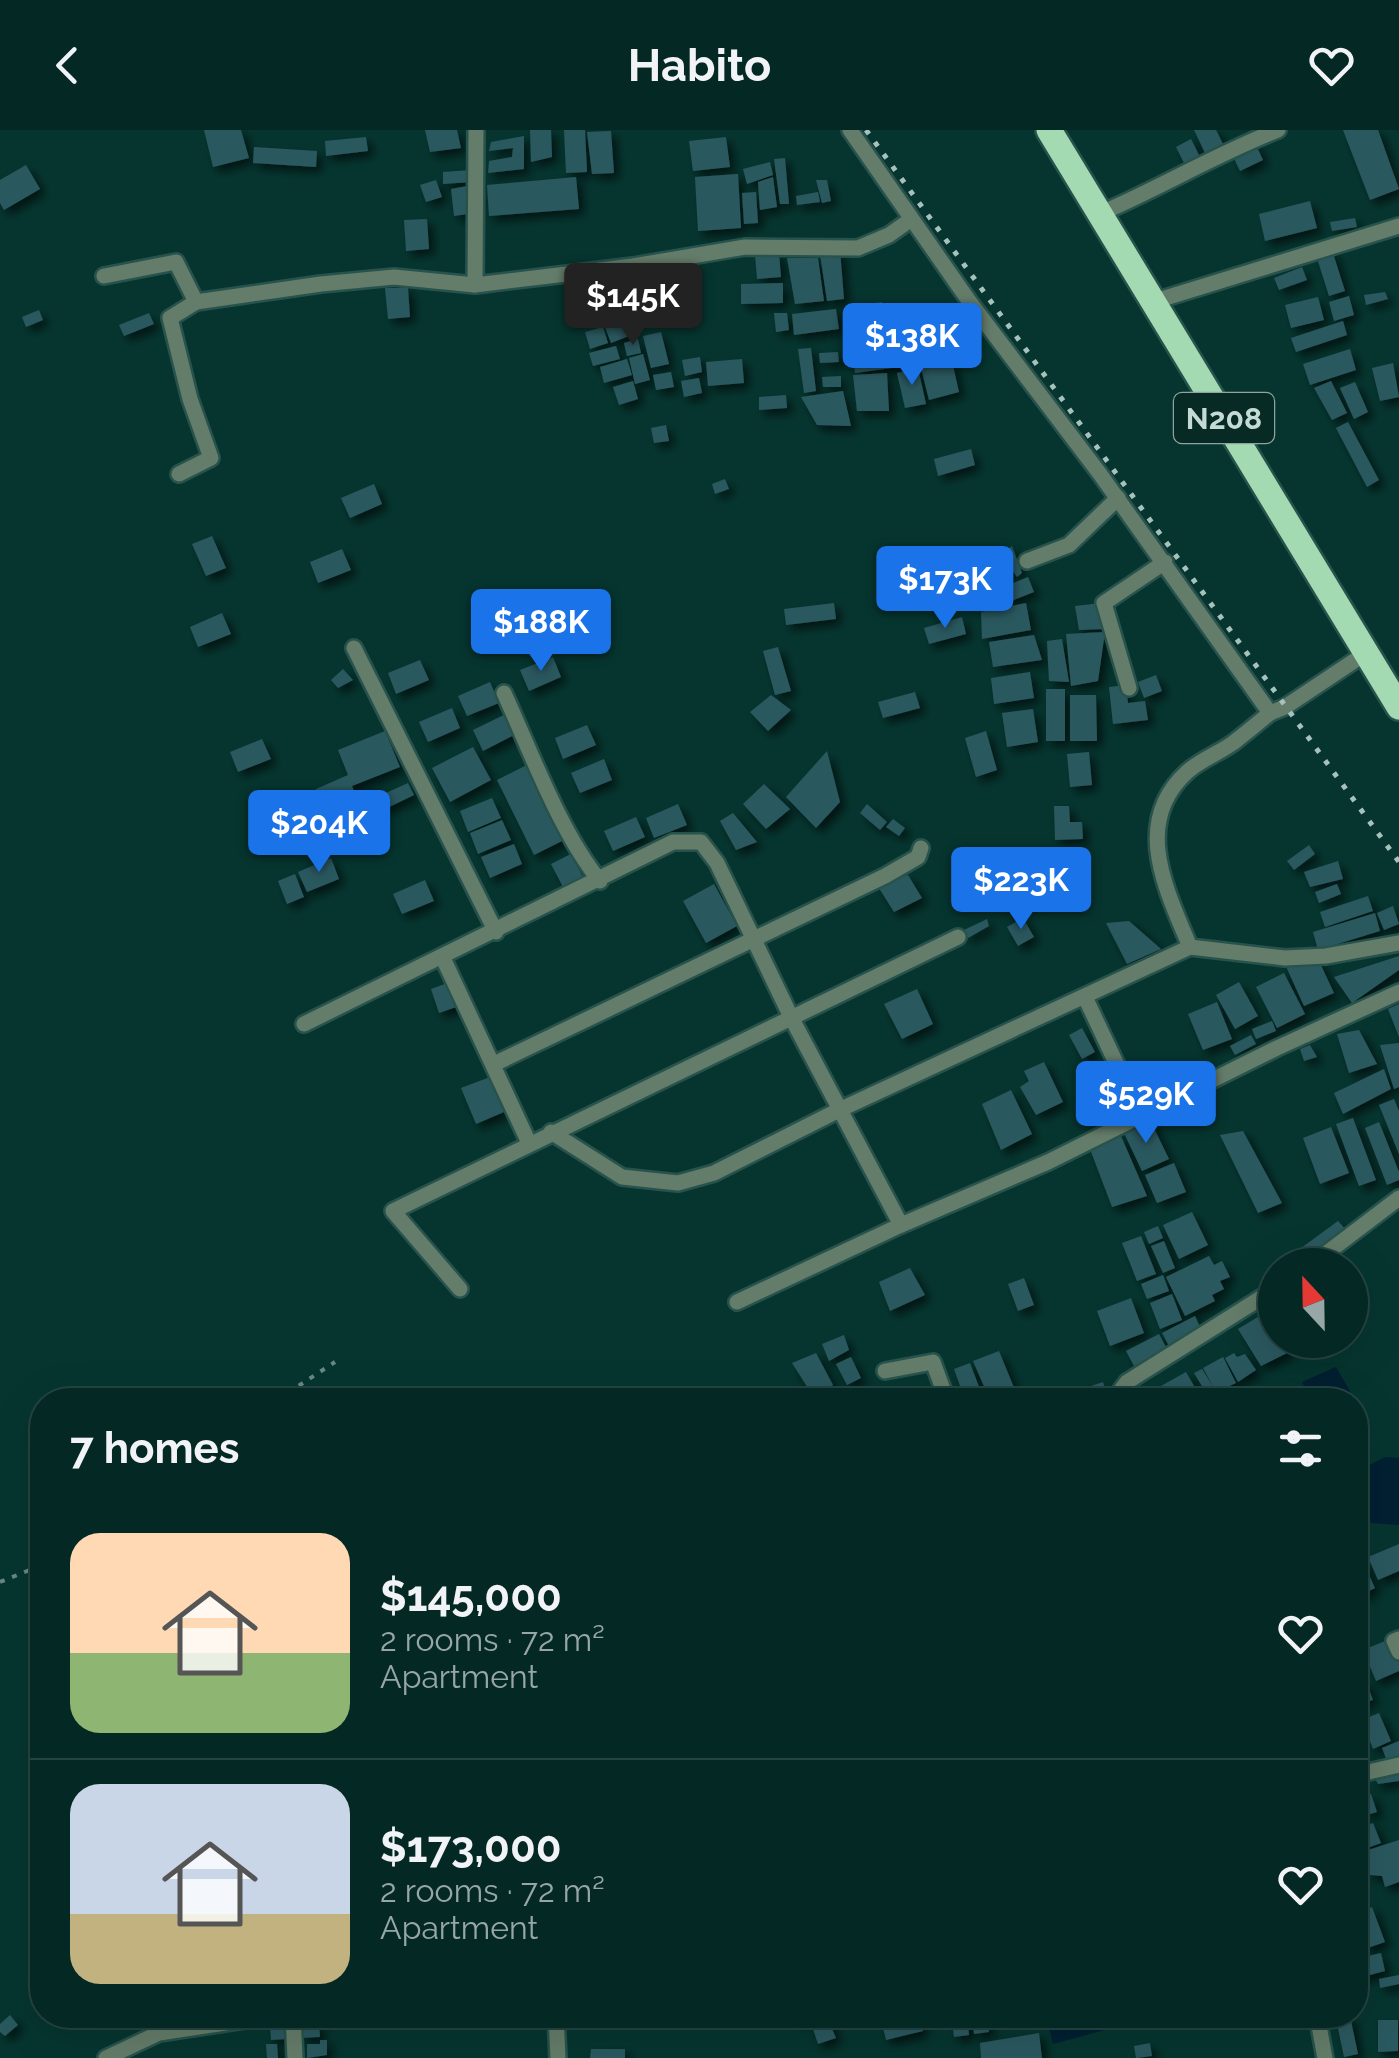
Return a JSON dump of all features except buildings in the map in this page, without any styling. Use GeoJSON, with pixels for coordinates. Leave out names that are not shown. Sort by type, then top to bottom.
{"type":"FeatureCollection","features":[{"type":"Feature","properties":{"kind":"highway","name":"N208"},"geometry":{"type":"LineString","coordinates":[[1048,130],[1399,707]]}},
{"type":"Feature","properties":{"kind":"street"},"geometry":{"type":"LineString","coordinates":[[475,285],[476,130]]}},
{"type":"Feature","properties":{"kind":"street"},"geometry":{"type":"LineString","coordinates":[[850,130],[910,220],[1165,562],[1270,713]]}},
{"type":"Feature","properties":{"kind":"street"},"geometry":{"type":"LineString","coordinates":[[1099,214],[1169,184],[1241,144],[1278,130]]}},
{"type":"Feature","properties":{"kind":"street"},"geometry":{"type":"LineString","coordinates":[[179,474],[211,458],[190,400],[170,318],[196,302],[394,277],[475,285],[633,266],[745,247],[858,248],[889,235],[910,220]]}},
{"type":"Feature","properties":{"kind":"street"},"geometry":{"type":"LineString","coordinates":[[1152,302],[1399,226]]}},
{"type":"Feature","properties":{"kind":"street"},"geometry":{"type":"LineString","coordinates":[[104,276],[176,262],[196,302]]}},
{"type":"Feature","properties":{"kind":"street"},"geometry":{"type":"LineString","coordinates":[[1027,561],[1069,545],[1118,498]]}},
{"type":"Feature","properties":{"kind":"street"},"geometry":{"type":"LineString","coordinates":[[1129,688],[1104,602],[1165,562]]}},
{"type":"Feature","properties":{"kind":"street"},"geometry":{"type":"LineString","coordinates":[[354,648],[496,932]]}},
{"type":"Feature","properties":{"kind":"street"},"geometry":{"type":"LineString","coordinates":[[1190,947],[1160,873],[1156,832],[1166,799],[1186,773],[1270,713],[1366,653]]}},
{"type":"Feature","properties":{"kind":"street"},"geometry":{"type":"LineString","coordinates":[[504,693],[545,784],[587,865],[600,881]]}},
{"type":"Feature","properties":{"kind":"street"},"geometry":{"type":"LineString","coordinates":[[304,1024],[674,842],[701,842],[716,863],[792,1019],[901,1225]]}},
{"type":"Feature","properties":{"kind":"street"},"geometry":{"type":"LineString","coordinates":[[494,1064],[885,876],[918,857],[921,848]]}},
{"type":"Feature","properties":{"kind":"street"},"geometry":{"type":"LineString","coordinates":[[460,1290],[393,1211],[958,937]]}},
{"type":"Feature","properties":{"kind":"street"},"geometry":{"type":"LineString","coordinates":[[551,1132],[622,1178],[678,1183],[714,1173],[839,1110],[1190,947],[1286,958],[1399,944]]}},
{"type":"Feature","properties":{"kind":"street"},"geometry":{"type":"LineString","coordinates":[[444,958],[529,1143]]}},
{"type":"Feature","properties":{"kind":"street"},"geometry":{"type":"LineString","coordinates":[[737,1302],[1048,1162],[1399,992]]}},
{"type":"Feature","properties":{"kind":"street"},"geometry":{"type":"LineString","coordinates":[[1084,998],[1141,1116]]}},
{"type":"Feature","properties":{"kind":"street"},"geometry":{"type":"LineString","coordinates":[[1333,1248],[1399,1198]]}},
{"type":"Feature","properties":{"kind":"street"},"geometry":{"type":"LineString","coordinates":[[1123,1388],[1258,1300]]}},
{"type":"Feature","properties":{"kind":"street"},"geometry":{"type":"LineString","coordinates":[[885,1371],[933,1362],[943,1388]]}},
{"type":"Feature","properties":{"kind":"street"},"geometry":{"type":"LineString","coordinates":[[1399,1639],[1394,1641],[1399,1652]]}},
{"type":"Feature","properties":{"kind":"street"},"geometry":{"type":"LineString","coordinates":[[1368,1772],[1399,1765]]}},
{"type":"Feature","properties":{"kind":"street"},"geometry":{"type":"LineString","coordinates":[[106,2058],[159,2033],[192,2028]]}},
{"type":"Feature","properties":{"kind":"street"},"geometry":{"type":"LineString","coordinates":[[294,2028],[295,2058]]}},
{"type":"Feature","properties":{"kind":"street"},"geometry":{"type":"LineString","coordinates":[[557,2028],[558,2058]]}},
{"type":"Feature","properties":{"kind":"street"},"geometry":{"type":"LineString","coordinates":[[1319,2028],[1324,2058]]}},
{"type":"Feature","properties":{"kind":"path"},"geometry":{"type":"LineString","coordinates":[[295,1388],[334,1362]]}},
{"type":"Feature","properties":{"kind":"path"},"geometry":{"type":"LineString","coordinates":[[0,1582],[30,1571]]}},
{"type":"Feature","properties":{"kind":"water"},"geometry":{"type":"Polygon","coordinates":[[[1336,1367],[1348,1388],[1305,1388],[1302,1382],[1336,1367]]]}},
{"type":"Feature","properties":{"kind":"water"},"geometry":{"type":"Polygon","coordinates":[[[1385,1457],[1399,1458],[1399,1525],[1371,1523],[1368,1518],[1368,1466],[1385,1457]]]}},
{"type":"Feature","properties":{"kind":"water"},"geometry":{"type":"Polygon","coordinates":[[[1049,2028],[1112,2028],[1053,2044],[1049,2028]]]}},
{"type":"Feature","properties":{"kind":"railway"},"geometry":{"type":"LineString","coordinates":[[866,130],[1399,862]]}}]}
